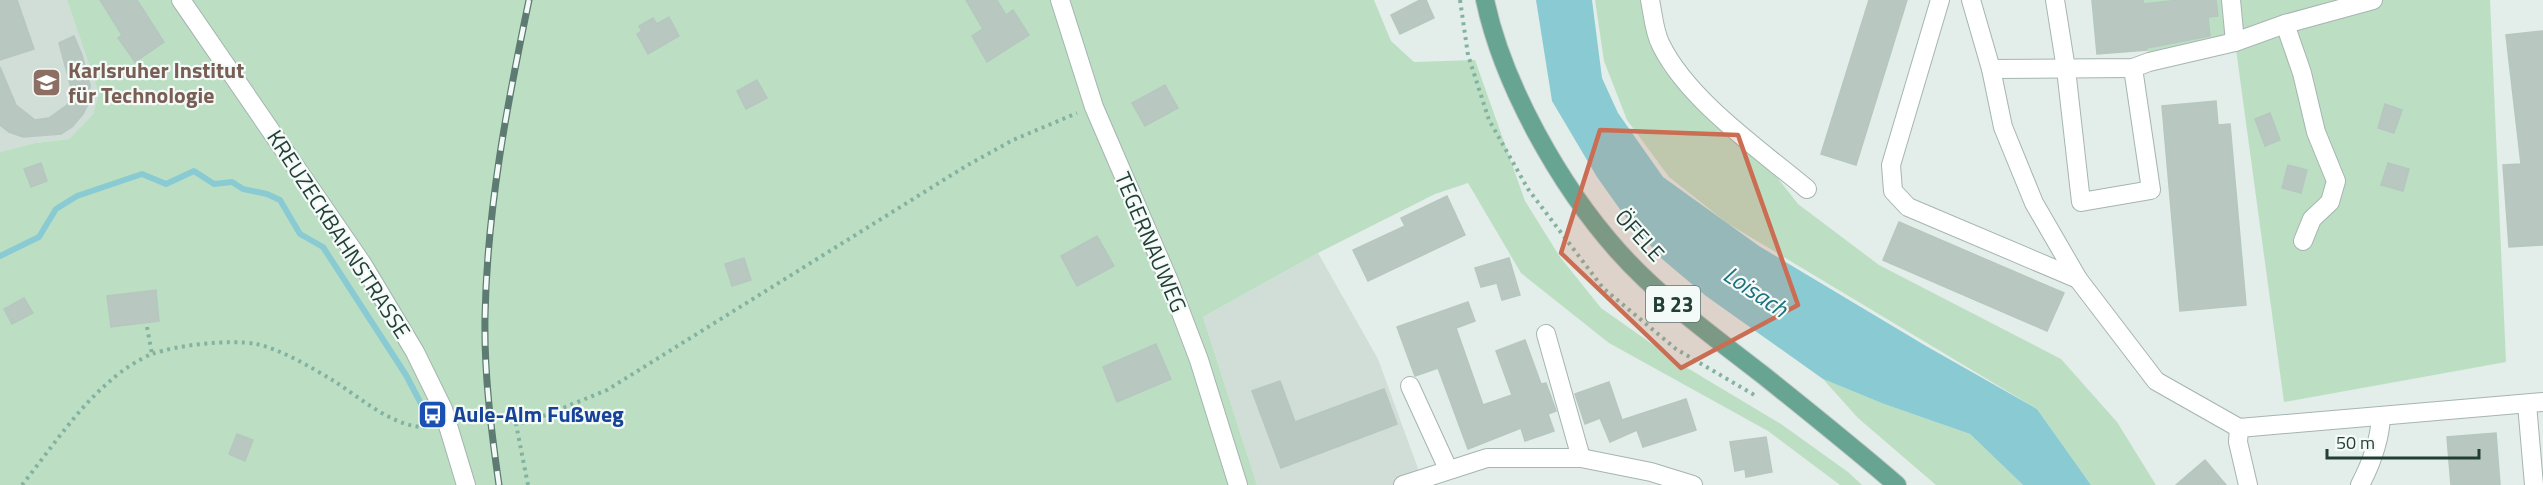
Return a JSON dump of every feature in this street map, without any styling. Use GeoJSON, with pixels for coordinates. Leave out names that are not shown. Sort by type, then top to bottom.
{"type":"FeatureCollection","features":[{"type":"Feature","properties":{"kind":"main road","name":"ÖFELE"},"geometry":{"type":"LineString","coordinates":[[1485,0],[1510,78],[1540,139],[1569,187],[1618,251],[1684,314],[1832,430],[1897,485]]}},
{"type":"Feature","properties":{"kind":"street","name":"KREUZECKBAHNSTRASSE"},"geometry":{"type":"LineString","coordinates":[[181,0],[363,266],[415,352],[448,423],[466,485]]}},
{"type":"Feature","properties":{"kind":"street","name":"TEGERNAUWEG"},"geometry":{"type":"LineString","coordinates":[[1060,0],[1094,107],[1169,281],[1199,360],[1238,485]]}},
{"type":"Feature","properties":{"kind":"street"},"geometry":{"type":"LineString","coordinates":[[1650,0],[1659,42],[1675,71],[1725,120],[1807,189]]}},
{"type":"Feature","properties":{"kind":"street"},"geometry":{"type":"LineString","coordinates":[[1940,0],[1891,165],[1893,191],[1908,207],[2078,279]]}},
{"type":"Feature","properties":{"kind":"street"},"geometry":{"type":"LineString","coordinates":[[1971,0],[2007,138],[2034,203],[2078,279],[2156,381],[2239,428],[2535,403],[2534,485]]}},
{"type":"Feature","properties":{"kind":"street"},"geometry":{"type":"LineString","coordinates":[[2055,0],[2066,69],[2081,202],[2151,190],[2133,68]]}},
{"type":"Feature","properties":{"kind":"street"},"geometry":{"type":"LineString","coordinates":[[2231,0],[2235,42]]}},
{"type":"Feature","properties":{"kind":"street"},"geometry":{"type":"LineString","coordinates":[[1990,69],[2133,68],[2149,62],[2235,42],[2285,24],[2373,0]]}},
{"type":"Feature","properties":{"kind":"street"},"geometry":{"type":"LineString","coordinates":[[2285,24],[2302,73],[2316,132],[2336,181],[2330,202],[2312,219],[2303,241]]}},
{"type":"Feature","properties":{"kind":"street"},"geometry":{"type":"LineString","coordinates":[[1546,334],[1581,458]]}},
{"type":"Feature","properties":{"kind":"street"},"geometry":{"type":"LineString","coordinates":[[1410,386],[1449,469]]}},
{"type":"Feature","properties":{"kind":"street"},"geometry":{"type":"LineString","coordinates":[[2360,485],[2380,430],[2381,416]]}},
{"type":"Feature","properties":{"kind":"street"},"geometry":{"type":"LineString","coordinates":[[2239,428],[2238,442],[2248,485]]}},
{"type":"Feature","properties":{"kind":"street"},"geometry":{"type":"LineString","coordinates":[[1403,485],[1487,458],[1581,458],[1651,472],[1693,485]]}},
{"type":"Feature","properties":{"kind":"path"},"geometry":{"type":"LineString","coordinates":[[528,485],[516,424],[536,419],[607,390],[966,166],[1046,125],[1094,107]]}},
{"type":"Feature","properties":{"kind":"path"},"geometry":{"type":"LineString","coordinates":[[147,327],[152,354]]}},
{"type":"Feature","properties":{"kind":"path"},"geometry":{"type":"LineString","coordinates":[[22,485],[86,406],[111,380],[152,354],[218,342],[256,344],[294,360],[333,381],[377,410],[418,428],[438,427],[448,423]]}},
{"type":"Feature","properties":{"kind":"highlighted area"},"geometry":{"type":"Polygon","coordinates":[[[1600,130],[1738,135],[1798,305],[1681,368],[1561,253],[1600,130]]]}},
{"type":"Feature","properties":{"kind":"shaded area","name":"Karlsruher Institut für Technologie"},"geometry":{"type":"Polygon","coordinates":[[[0,0],[67,0],[99,94],[93,114],[69,139],[35,143],[0,152],[0,0]]]}},
{"type":"Feature","properties":{"kind":"shaded area"},"geometry":{"type":"Polygon","coordinates":[[[1318,253],[1378,359],[1424,485],[1257,485],[1203,317],[1318,253]]]}},
{"type":"Feature","properties":{"kind":"green space"},"geometry":{"type":"Polygon","coordinates":[[[67,0],[1374,0],[1391,41],[1414,62],[1475,60],[1525,201],[1560,257],[1601,308],[1679,363],[1781,424],[1848,472],[1862,485],[1840,485],[1768,431],[1609,343],[1521,273],[1468,183],[1435,194],[1318,253],[1203,317],[1257,485],[0,485],[0,152],[35,143],[69,139],[93,114],[99,94],[67,0]]]}},
{"type":"Feature","properties":{"kind":"green space"},"geometry":{"type":"Polygon","coordinates":[[[1595,0],[1647,0],[1663,69],[1776,176],[1798,204],[1879,265],[2061,359],[2117,422],[2156,485],[2091,485],[2037,409],[1727,223],[1669,177],[1627,120],[1604,61],[1595,0]]]}},
{"type":"Feature","properties":{"kind":"green space"},"geometry":{"type":"Polygon","coordinates":[[[2144,0],[2490,0],[2506,362],[2284,402],[2235,42],[2149,62],[2144,0]]]}},
{"type":"Feature","properties":{"kind":"green space"},"geometry":{"type":"Polygon","coordinates":[[[1823,379],[1884,404],[1970,434],[2023,485],[1936,485],[1858,418],[1823,379]]]}},
{"type":"Feature","properties":{"kind":"water","name":"Loisach"},"geometry":{"type":"Polygon","coordinates":[[[1536,0],[1592,0],[1602,78],[1618,113],[1663,177],[1759,246],[2037,409],[2091,485],[2023,485],[1970,434],[1884,404],[1823,379],[1706,296],[1662,259],[1624,215],[1597,177],[1552,101],[1536,0]]]}},
{"type":"Feature","properties":{"kind":"building"},"geometry":{"type":"Polygon","coordinates":[[[0,0],[17,0],[34,49],[0,60],[0,0]]]}},
{"type":"Feature","properties":{"kind":"building"},"geometry":{"type":"Polygon","coordinates":[[[100,0],[137,0],[164,42],[135,62],[118,38],[122,35],[100,0]]]}},
{"type":"Feature","properties":{"kind":"building"},"geometry":{"type":"Polygon","coordinates":[[[966,0],[997,0],[1006,15],[1013,10],[1029,35],[987,62],[972,36],[983,29],[966,0]]]}},
{"type":"Feature","properties":{"kind":"building"},"geometry":{"type":"Polygon","coordinates":[[[1420,0],[1426,0],[1434,18],[1400,34],[1391,15],[1420,0]]]}},
{"type":"Feature","properties":{"kind":"building"},"geometry":{"type":"Polygon","coordinates":[[[1869,0],[1907,0],[1856,165],[1821,154],[1869,0]]]}},
{"type":"Feature","properties":{"kind":"building"},"geometry":{"type":"Polygon","coordinates":[[[2092,0],[2143,0],[2144,4],[2179,0],[2216,0],[2218,16],[2208,17],[2210,36],[2147,48],[2147,50],[2097,54],[2092,0]]]}},
{"type":"Feature","properties":{"kind":"building"},"geometry":{"type":"Polygon","coordinates":[[[669,17],[679,36],[648,54],[637,34],[642,31],[639,26],[653,18],[657,24],[669,17]]]}},
{"type":"Feature","properties":{"kind":"building"},"geometry":{"type":"Polygon","coordinates":[[[2543,31],[2543,245],[2509,247],[2503,165],[2521,164],[2506,35],[2543,31]]]}},
{"type":"Feature","properties":{"kind":"building"},"geometry":{"type":"Polygon","coordinates":[[[74,36],[90,85],[90,100],[83,114],[72,127],[61,134],[23,137],[9,132],[0,125],[0,67],[16,105],[35,120],[49,118],[67,105],[73,95],[59,43],[74,36]]]}},
{"type":"Feature","properties":{"kind":"building"},"geometry":{"type":"Polygon","coordinates":[[[757,80],[767,98],[746,109],[737,91],[757,80]]]}},
{"type":"Feature","properties":{"kind":"building"},"geometry":{"type":"Polygon","coordinates":[[[1165,85],[1178,108],[1145,126],[1132,103],[1165,85]]]}},
{"type":"Feature","properties":{"kind":"building"},"geometry":{"type":"Polygon","coordinates":[[[2216,101],[2218,125],[2230,124],[2246,305],[2180,311],[2162,106],[2216,101]]]}},
{"type":"Feature","properties":{"kind":"building"},"geometry":{"type":"Polygon","coordinates":[[[2385,104],[2402,110],[2394,133],[2378,128],[2385,104]]]}},
{"type":"Feature","properties":{"kind":"building"},"geometry":{"type":"Polygon","coordinates":[[[2270,113],[2280,140],[2265,146],[2255,119],[2270,113]]]}},
{"type":"Feature","properties":{"kind":"building"},"geometry":{"type":"Polygon","coordinates":[[[41,163],[47,181],[31,187],[24,169],[41,163]]]}},
{"type":"Feature","properties":{"kind":"building"},"geometry":{"type":"Polygon","coordinates":[[[2388,163],[2409,169],[2403,191],[2381,185],[2388,163]]]}},
{"type":"Feature","properties":{"kind":"building"},"geometry":{"type":"Polygon","coordinates":[[[2288,165],[2307,170],[2301,193],[2282,188],[2288,165]]]}},
{"type":"Feature","properties":{"kind":"building"},"geometry":{"type":"Polygon","coordinates":[[[1447,196],[1465,235],[1368,281],[1353,250],[1405,226],[1401,218],[1447,196]]]}},
{"type":"Feature","properties":{"kind":"building"},"geometry":{"type":"Polygon","coordinates":[[[1899,222],[2064,293],[2047,331],[1883,260],[1899,222]]]}},
{"type":"Feature","properties":{"kind":"building"},"geometry":{"type":"Polygon","coordinates":[[[1097,236],[1114,266],[1077,286],[1061,256],[1097,236]]]}},
{"type":"Feature","properties":{"kind":"building"},"geometry":{"type":"Polygon","coordinates":[[[744,258],[751,280],[732,286],[725,264],[744,258]]]}},
{"type":"Feature","properties":{"kind":"building"},"geometry":{"type":"Polygon","coordinates":[[[1509,258],[1520,295],[1502,300],[1497,283],[1481,287],[1475,268],[1509,258]]]}},
{"type":"Feature","properties":{"kind":"building"},"geometry":{"type":"Polygon","coordinates":[[[156,290],[159,321],[111,327],[107,296],[156,290]]]}},
{"type":"Feature","properties":{"kind":"building"},"geometry":{"type":"Polygon","coordinates":[[[24,298],[33,313],[12,324],[4,309],[24,298]]]}},
{"type":"Feature","properties":{"kind":"building"},"geometry":{"type":"Polygon","coordinates":[[[1468,302],[1475,321],[1456,328],[1483,405],[1512,395],[1496,351],[1525,340],[1541,384],[1546,383],[1556,411],[1548,414],[1554,431],[1525,441],[1521,428],[1468,449],[1438,368],[1415,376],[1397,327],[1468,302]]]}},
{"type":"Feature","properties":{"kind":"building"},"geometry":{"type":"Polygon","coordinates":[[[1156,344],[1171,379],[1117,402],[1103,367],[1156,344]]]}},
{"type":"Feature","properties":{"kind":"building"},"geometry":{"type":"Polygon","coordinates":[[[1280,381],[1295,422],[1384,389],[1397,424],[1281,468],[1252,391],[1280,381]]]}},
{"type":"Feature","properties":{"kind":"building"},"geometry":{"type":"Polygon","coordinates":[[[1609,382],[1622,420],[1686,399],[1696,430],[1643,447],[1637,430],[1610,442],[1600,418],[1585,424],[1575,394],[1609,382]]]}},
{"type":"Feature","properties":{"kind":"building"},"geometry":{"type":"Polygon","coordinates":[[[2496,433],[2500,485],[2451,485],[2447,437],[2496,433]]]}},
{"type":"Feature","properties":{"kind":"building"},"geometry":{"type":"Polygon","coordinates":[[[237,434],[253,440],[245,461],[229,454],[237,434]]]}},
{"type":"Feature","properties":{"kind":"building"},"geometry":{"type":"Polygon","coordinates":[[[1766,437],[1772,472],[1746,477],[1745,469],[1735,471],[1730,442],[1766,437]]]}},
{"type":"Feature","properties":{"kind":"building"},"geometry":{"type":"Polygon","coordinates":[[[2205,460],[2226,485],[2176,485],[2205,460]]]}},
{"type":"Feature","properties":{"kind":"waterway"},"geometry":{"type":"LineString","coordinates":[[0,256],[39,237],[56,209],[77,196],[142,174],[166,184],[194,171],[214,184],[232,182],[243,189],[267,194],[280,200],[300,234],[323,247],[406,375],[428,417]]}},
{"type":"Feature","properties":{"kind":"railway"},"geometry":{"type":"LineString","coordinates":[[499,485],[487,380],[485,338],[487,277],[499,157],[529,0]]}},
{"type":"Feature","properties":{"kind":"place","name":"Karlsruher Institut für Technologie"},"geometry":{"type":"Point","coordinates":[47,83]}},
{"type":"Feature","properties":{"kind":"place","name":"Aule-Alm Fußweg"},"geometry":{"type":"Point","coordinates":[432,414]}}]}
